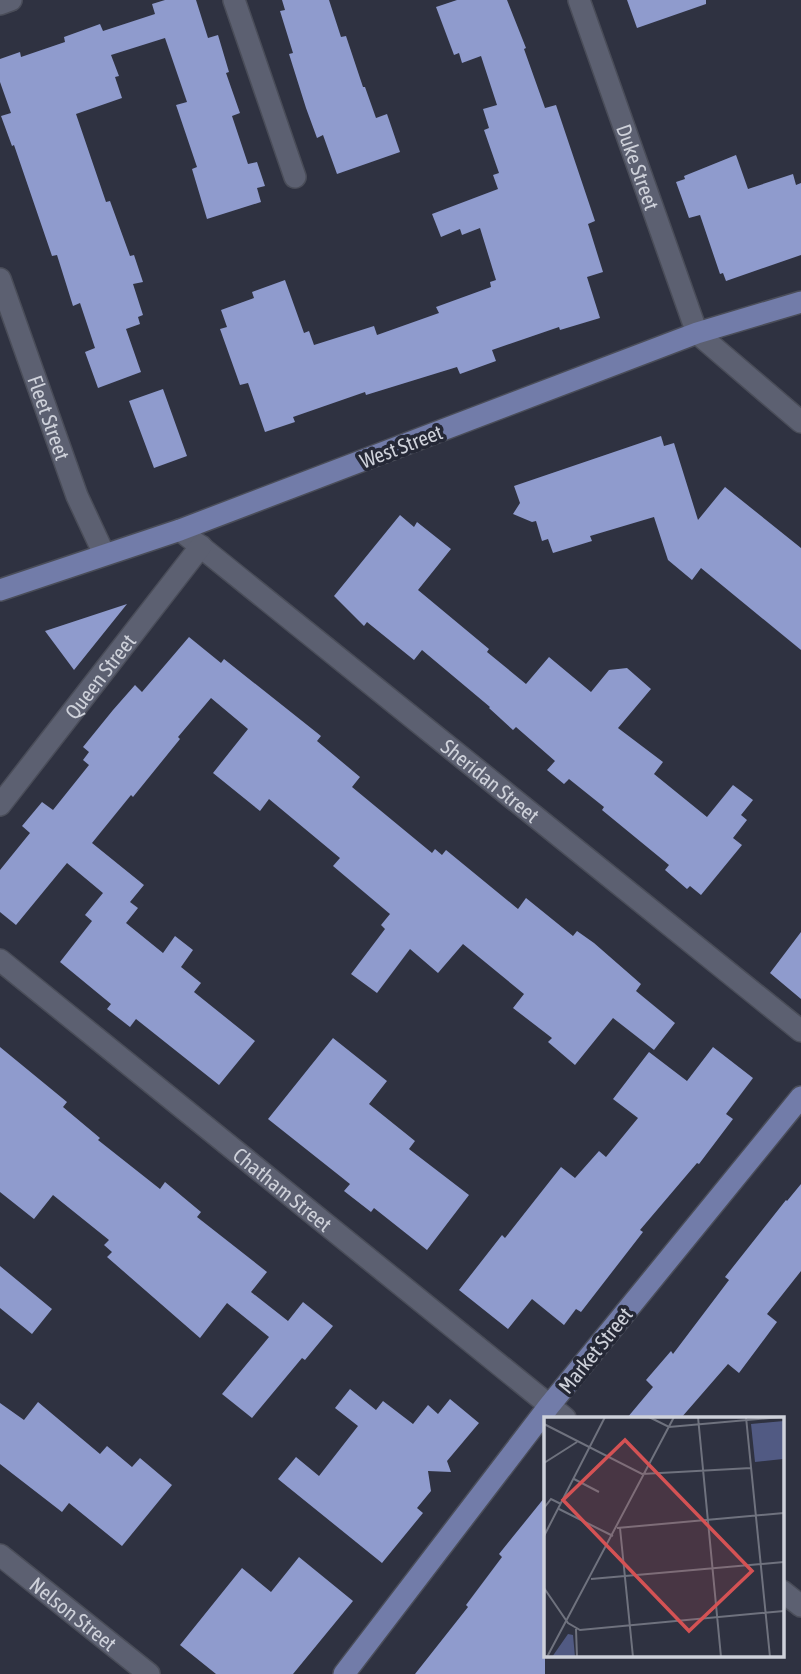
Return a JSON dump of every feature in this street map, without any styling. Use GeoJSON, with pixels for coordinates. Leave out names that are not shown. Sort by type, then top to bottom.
{"type":"FeatureCollection","features":[{"type":"Feature","properties":{"kind":"main road","name":"West Street"},"geometry":{"type":"LineString","coordinates":[[0,590],[180,530],[697,332],[801,302]]}},
{"type":"Feature","properties":{"kind":"main road","name":"Market Street"},"geometry":{"type":"LineString","coordinates":[[557,1412],[801,1097]]}},
{"type":"Feature","properties":{"kind":"main road","name":"Market Street"},"geometry":{"type":"LineString","coordinates":[[344,1674],[544,1428]]}},
{"type":"Feature","properties":{"kind":"street"},"geometry":{"type":"LineString","coordinates":[[0,4],[11,0]]}},
{"type":"Feature","properties":{"kind":"street"},"geometry":{"type":"LineString","coordinates":[[234,0],[295,177]]}},
{"type":"Feature","properties":{"kind":"street","name":"Duke Street"},"geometry":{"type":"LineString","coordinates":[[579,0],[697,332]]}},
{"type":"Feature","properties":{"kind":"street","name":"Fleet Street"},"geometry":{"type":"LineString","coordinates":[[0,279],[77,496],[104,554]]}},
{"type":"Feature","properties":{"kind":"street"},"geometry":{"type":"LineString","coordinates":[[697,332],[801,422]]}},
{"type":"Feature","properties":{"kind":"street","name":"Sheridan Street"},"geometry":{"type":"LineString","coordinates":[[180,530],[801,1031]]}},
{"type":"Feature","properties":{"kind":"street","name":"Queen Street"},"geometry":{"type":"LineString","coordinates":[[0,805],[201,547]]}},
{"type":"Feature","properties":{"kind":"street","name":"Chatham Street"},"geometry":{"type":"LineString","coordinates":[[0,960],[557,1412]]}},
{"type":"Feature","properties":{"kind":"street","name":"Nelson Street"},"geometry":{"type":"LineString","coordinates":[[0,1555],[149,1674]]}},
{"type":"Feature","properties":{"kind":"street"},"geometry":{"type":"LineString","coordinates":[[784,1593],[801,1606]]}},
{"type":"Feature","properties":{"kind":"building"},"geometry":{"type":"Polygon","coordinates":[[[165,0],[196,0],[208,38],[218,35],[229,72],[226,73],[240,113],[232,116],[248,164],[257,162],[265,186],[257,188],[261,202],[207,219],[192,169],[197,167],[176,105],[187,102],[165,38],[111,55],[119,76],[115,77],[122,98],[76,114],[106,202],[110,201],[130,256],[134,255],[143,282],[133,284],[143,315],[138,317],[140,324],[126,329],[141,372],[98,388],[85,352],[95,348],[80,303],[73,306],[57,255],[52,256],[14,145],[12,146],[1,116],[11,113],[0,82],[0,59],[20,52],[21,57],[65,42],[64,37],[100,24],[103,31],[155,14],[152,4],[165,0]]]}},
{"type":"Feature","properties":{"kind":"building"},"geometry":{"type":"Polygon","coordinates":[[[282,0],[329,0],[341,37],[346,36],[376,118],[387,114],[400,152],[337,174],[323,135],[317,138],[306,108],[289,54],[293,53],[280,11],[285,10],[282,0]]]}},
{"type":"Feature","properties":{"kind":"building"},"geometry":{"type":"Polygon","coordinates":[[[457,0],[507,0],[545,108],[556,105],[595,221],[588,224],[603,272],[587,277],[600,318],[560,330],[559,327],[492,350],[496,361],[460,374],[457,367],[366,395],[365,392],[293,417],[295,422],[265,432],[248,383],[240,385],[220,329],[227,327],[221,310],[254,298],[252,292],[285,280],[304,333],[309,331],[314,345],[374,326],[377,335],[439,313],[436,307],[491,287],[490,282],[496,280],[480,228],[462,235],[460,229],[441,237],[432,214],[498,189],[493,175],[499,173],[484,130],[489,128],[483,109],[497,105],[481,56],[462,63],[459,53],[454,55],[436,7],[457,0]]]}},
{"type":"Feature","properties":{"kind":"building"},"geometry":{"type":"Polygon","coordinates":[[[627,0],[706,0],[706,4],[637,28],[627,0]]]}},
{"type":"Feature","properties":{"kind":"building"},"geometry":{"type":"Polygon","coordinates":[[[736,155],[748,189],[793,174],[796,185],[801,183],[801,255],[726,281],[723,273],[720,274],[700,215],[689,218],[676,182],[685,179],[684,176],[736,155]]]}},
{"type":"Feature","properties":{"kind":"building"},"geometry":{"type":"Polygon","coordinates":[[[163,389],[187,456],[154,468],[129,401],[163,389]]]}},
{"type":"Feature","properties":{"kind":"building"},"geometry":{"type":"Polygon","coordinates":[[[661,436],[664,446],[674,443],[698,520],[725,487],[801,548],[801,650],[701,568],[692,580],[668,560],[654,517],[590,536],[592,541],[553,553],[548,539],[542,541],[536,521],[532,522],[513,514],[520,503],[514,486],[661,436]]]}},
{"type":"Feature","properties":{"kind":"building"},"geometry":{"type":"Polygon","coordinates":[[[400,515],[414,527],[417,522],[451,549],[418,590],[489,649],[487,652],[526,684],[549,657],[591,692],[609,670],[627,668],[651,689],[618,728],[663,762],[654,774],[707,817],[733,785],[753,800],[741,815],[747,820],[733,838],[742,845],[701,895],[690,886],[687,889],[665,870],[669,865],[602,810],[604,807],[569,779],[564,784],[547,770],[555,761],[516,727],[513,730],[422,650],[414,660],[367,622],[364,626],[334,596],[400,515]]]}},
{"type":"Feature","properties":{"kind":"building"},"geometry":{"type":"Polygon","coordinates":[[[127,604],[74,670],[45,631],[127,604]]]}},
{"type":"Feature","properties":{"kind":"building"},"geometry":{"type":"Polygon","coordinates":[[[189,637],[221,663],[224,659],[321,736],[317,741],[360,777],[352,787],[432,853],[435,849],[442,855],[446,850],[518,909],[526,898],[573,936],[577,931],[594,943],[641,984],[636,991],[675,1023],[654,1050],[613,1018],[575,1065],[548,1042],[552,1038],[513,1008],[524,994],[463,944],[438,973],[410,949],[377,993],[351,974],[385,929],[381,925],[390,914],[333,866],[340,858],[269,799],[260,811],[213,773],[248,729],[211,698],[133,797],[131,795],[92,843],[144,885],[130,902],[138,908],[126,923],[163,953],[175,936],[193,950],[181,967],[201,983],[194,992],[255,1041],[219,1085],[136,1019],[130,1027],[107,1009],[111,1004],[60,962],[92,921],[85,915],[103,893],[67,863],[16,925],[0,912],[0,870],[30,833],[22,826],[42,802],[53,810],[89,765],[83,760],[89,752],[83,747],[113,710],[135,685],[142,692],[189,637]]]}},
{"type":"Feature","properties":{"kind":"building"},"geometry":{"type":"Polygon","coordinates":[[[801,932],[801,999],[770,973],[801,932]]]}},
{"type":"Feature","properties":{"kind":"building"},"geometry":{"type":"Polygon","coordinates":[[[333,1038],[387,1081],[369,1104],[415,1141],[409,1149],[469,1195],[427,1250],[374,1208],[371,1212],[344,1191],[350,1184],[268,1119],[333,1038]]]}},
{"type":"Feature","properties":{"kind":"building"},"geometry":{"type":"Polygon","coordinates":[[[0,1047],[67,1102],[63,1107],[100,1138],[98,1140],[160,1189],[165,1182],[201,1212],[197,1217],[267,1272],[251,1292],[288,1321],[303,1302],[333,1326],[305,1360],[302,1358],[252,1418],[222,1394],[269,1337],[227,1303],[200,1338],[107,1257],[112,1252],[104,1245],[109,1240],[53,1195],[34,1219],[0,1192],[0,1047]]]}},
{"type":"Feature","properties":{"kind":"building"},"geometry":{"type":"Polygon","coordinates":[[[713,1047],[753,1078],[726,1114],[733,1119],[699,1164],[697,1163],[640,1230],[643,1232],[581,1312],[576,1309],[564,1325],[532,1299],[508,1329],[459,1290],[502,1235],[505,1238],[561,1167],[575,1178],[599,1151],[606,1157],[638,1118],[613,1099],[649,1052],[687,1081],[713,1047]]]}},
{"type":"Feature","properties":{"kind":"building"},"geometry":{"type":"Polygon","coordinates":[[[801,1184],[801,1271],[767,1314],[777,1322],[739,1373],[728,1364],[682,1417],[628,1417],[653,1387],[646,1380],[671,1351],[673,1354],[729,1280],[725,1277],[801,1184]]]}},
{"type":"Feature","properties":{"kind":"building"},"geometry":{"type":"Polygon","coordinates":[[[0,1266],[52,1309],[32,1334],[0,1308],[0,1266]]]}},
{"type":"Feature","properties":{"kind":"building"},"geometry":{"type":"Polygon","coordinates":[[[350,1389],[376,1410],[383,1401],[413,1424],[428,1405],[438,1414],[450,1399],[479,1423],[447,1461],[451,1472],[428,1471],[431,1491],[417,1508],[423,1513],[382,1563],[278,1479],[296,1457],[319,1476],[358,1426],[335,1408],[350,1389]]]}},
{"type":"Feature","properties":{"kind":"building"},"geometry":{"type":"Polygon","coordinates":[[[38,1402],[100,1454],[107,1446],[132,1467],[140,1458],[172,1485],[122,1546],[69,1503],[62,1512],[0,1464],[0,1403],[24,1420],[38,1402]]]}},
{"type":"Feature","properties":{"kind":"building"},"geometry":{"type":"Polygon","coordinates":[[[544,1498],[545,1674],[415,1674],[468,1607],[466,1605],[502,1557],[499,1554],[544,1498]]]}},
{"type":"Feature","properties":{"kind":"building"},"geometry":{"type":"Polygon","coordinates":[[[299,1557],[353,1601],[293,1674],[216,1674],[180,1645],[242,1568],[271,1592],[299,1557]]]}}]}
